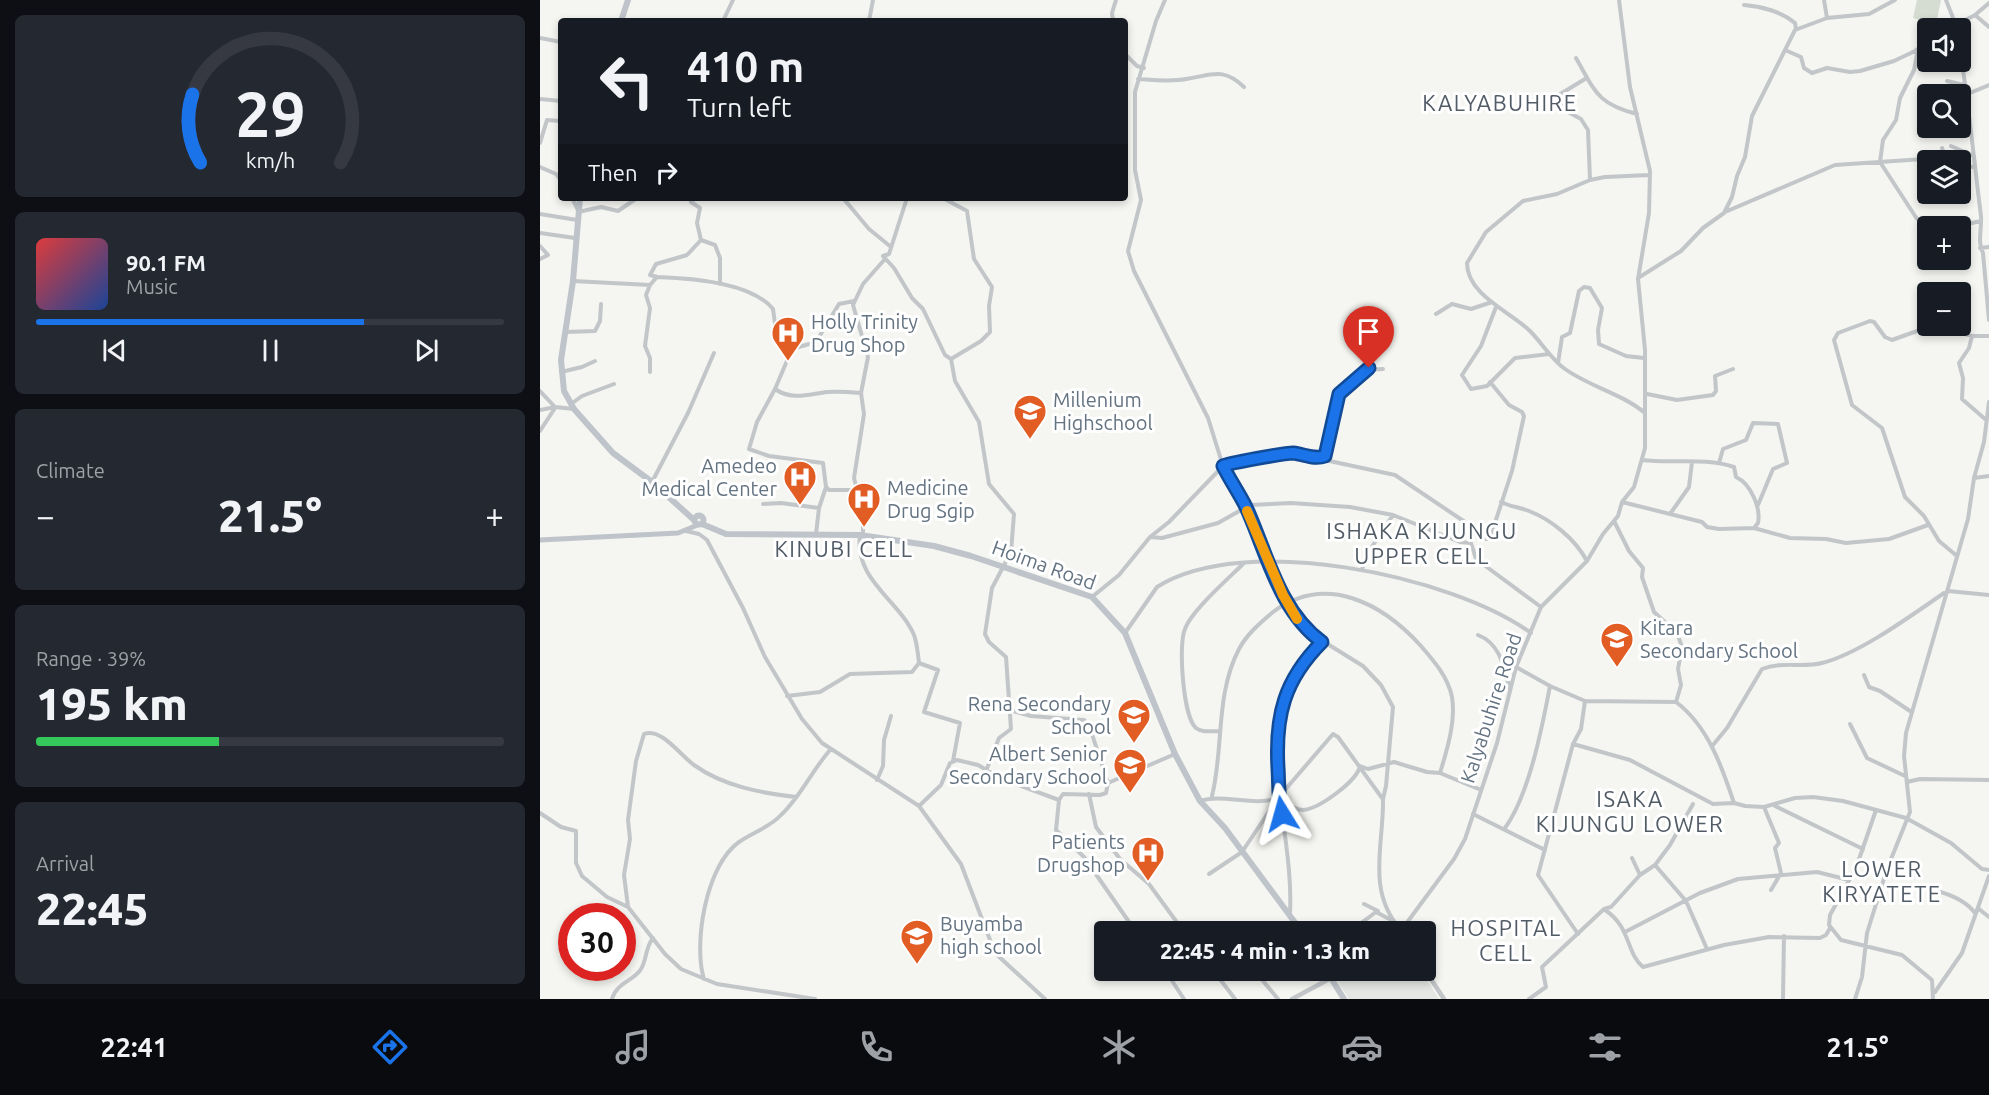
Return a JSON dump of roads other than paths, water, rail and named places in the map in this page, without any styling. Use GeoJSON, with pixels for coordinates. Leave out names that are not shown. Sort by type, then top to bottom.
{"type":"FeatureCollection","features":[{"type":"Feature","properties":{"kind":"main road"},"geometry":{"type":"LineString","coordinates":[[622,18],[628,0]]}},
{"type":"Feature","properties":{"kind":"main road"},"geometry":{"type":"LineString","coordinates":[[572,407],[564,391],[561,373],[573,281],[580,201]]}},
{"type":"Feature","properties":{"kind":"main road","name":"Hoima Road"},"geometry":{"type":"LineString","coordinates":[[572,407],[613,453],[699,521],[734,534],[862,535],[951,549],[1092,597],[1125,633],[1175,754],[1200,801],[1225,828],[1295,921]]}},
{"type":"Feature","properties":{"kind":"main road"},"geometry":{"type":"LineString","coordinates":[[540,540],[615,538],[688,531],[699,521]]}},
{"type":"Feature","properties":{"kind":"main road"},"geometry":{"type":"LineString","coordinates":[[1332,981],[1344,999]]}},
{"type":"Feature","properties":{"kind":"street"},"geometry":{"type":"LineString","coordinates":[[724,18],[733,0]]}},
{"type":"Feature","properties":{"kind":"street"},"geometry":{"type":"LineString","coordinates":[[870,18],[873,0]]}},
{"type":"Feature","properties":{"kind":"street"},"geometry":{"type":"LineString","coordinates":[[1113,18],[1116,0]]}},
{"type":"Feature","properties":{"kind":"street"},"geometry":{"type":"LineString","coordinates":[[1165,0],[1156,21],[1138,80],[1135,145],[1140,200],[1128,251],[1134,271],[1208,418],[1223,466],[1246,507],[1253,530],[1271,563],[1283,595],[1305,630],[1363,666],[1375,677],[1388,696],[1394,714],[1383,799],[1379,886],[1383,902],[1394,921]]}},
{"type":"Feature","properties":{"kind":"street","name":"Kalyabuhire Road"},"geometry":{"type":"LineString","coordinates":[[1407,921],[1454,858],[1465,839],[1516,667],[1541,607],[1587,561],[1614,521],[1622,502],[1634,488],[1646,448],[1647,394],[1644,358],[1646,350],[1638,279],[1649,213],[1649,175],[1630,87],[1619,0]]}},
{"type":"Feature","properties":{"kind":"street"},"geometry":{"type":"LineString","coordinates":[[1824,0],[1827,18]]}},
{"type":"Feature","properties":{"kind":"street"},"geometry":{"type":"LineString","coordinates":[[1795,30],[1827,18],[1869,14],[1895,0]]}},
{"type":"Feature","properties":{"kind":"street"},"geometry":{"type":"LineString","coordinates":[[1946,0],[1953,18]]}},
{"type":"Feature","properties":{"kind":"street"},"geometry":{"type":"LineString","coordinates":[[1970,18],[1989,3]]}},
{"type":"Feature","properties":{"kind":"street"},"geometry":{"type":"LineString","coordinates":[[1724,213],[1745,157],[1752,116],[1795,30],[1795,23],[1789,18],[1773,11],[1744,5]]}},
{"type":"Feature","properties":{"kind":"street"},"geometry":{"type":"LineString","coordinates":[[1975,15],[1989,27]]}},
{"type":"Feature","properties":{"kind":"street"},"geometry":{"type":"LineString","coordinates":[[540,38],[558,41]]}},
{"type":"Feature","properties":{"kind":"street"},"geometry":{"type":"LineString","coordinates":[[1785,50],[1801,57],[1804,68],[1812,73],[1827,68],[1854,73],[1894,61],[1917,50]]}},
{"type":"Feature","properties":{"kind":"street"},"geometry":{"type":"LineString","coordinates":[[1917,54],[1914,70],[1900,98],[1896,120],[1883,140],[1880,162],[1917,219],[1958,226],[1981,221]]}},
{"type":"Feature","properties":{"kind":"street"},"geometry":{"type":"LineString","coordinates":[[1128,57],[1137,66],[1143,68]]}},
{"type":"Feature","properties":{"kind":"street"},"geometry":{"type":"LineString","coordinates":[[1576,58],[1585,79],[1597,94],[1610,104],[1637,114]]}},
{"type":"Feature","properties":{"kind":"street"},"geometry":{"type":"LineString","coordinates":[[1138,80],[1185,79],[1218,73],[1232,76],[1244,87]]}},
{"type":"Feature","properties":{"kind":"street"},"geometry":{"type":"LineString","coordinates":[[1585,79],[1557,96],[1568,112],[1581,119],[1588,130],[1590,180]]}},
{"type":"Feature","properties":{"kind":"street"},"geometry":{"type":"LineString","coordinates":[[1947,81],[1960,84]]}},
{"type":"Feature","properties":{"kind":"street"},"geometry":{"type":"LineString","coordinates":[[1971,92],[1989,85]]}},
{"type":"Feature","properties":{"kind":"street"},"geometry":{"type":"LineString","coordinates":[[540,99],[558,101]]}},
{"type":"Feature","properties":{"kind":"street"},"geometry":{"type":"LineString","coordinates":[[540,144],[547,120],[558,121]]}},
{"type":"Feature","properties":{"kind":"street"},"geometry":{"type":"LineString","coordinates":[[1971,136],[1981,221],[1980,248],[1983,253],[1989,320]]}},
{"type":"Feature","properties":{"kind":"street"},"geometry":{"type":"LineString","coordinates":[[1951,146],[1974,156]]}},
{"type":"Feature","properties":{"kind":"street"},"geometry":{"type":"LineString","coordinates":[[1638,279],[1681,251],[1703,228],[1724,213],[1824,169],[1848,163],[1917,159]]}},
{"type":"Feature","properties":{"kind":"street"},"geometry":{"type":"LineString","coordinates":[[1971,166],[1975,168]]}},
{"type":"Feature","properties":{"kind":"street"},"geometry":{"type":"LineString","coordinates":[[540,167],[558,176]]}},
{"type":"Feature","properties":{"kind":"street"},"geometry":{"type":"LineString","coordinates":[[1646,413],[1623,397],[1579,377],[1558,363],[1523,325],[1492,302],[1471,279],[1467,268],[1468,258],[1486,232],[1523,201],[1557,194],[1590,180],[1615,175],[1649,175]]}},
{"type":"Feature","properties":{"kind":"street"},"geometry":{"type":"LineString","coordinates":[[573,201],[578,211],[601,207],[618,211],[633,201]]}},
{"type":"Feature","properties":{"kind":"street"},"geometry":{"type":"LineString","coordinates":[[692,201],[700,208],[697,223],[701,240]]}},
{"type":"Feature","properties":{"kind":"street"},"geometry":{"type":"LineString","coordinates":[[846,201],[869,229],[891,247]]}},
{"type":"Feature","properties":{"kind":"street"},"geometry":{"type":"LineString","coordinates":[[883,256],[888,254],[891,247],[906,201]]}},
{"type":"Feature","properties":{"kind":"street"},"geometry":{"type":"LineString","coordinates":[[949,201],[967,211],[974,259],[992,287],[989,306],[990,332],[981,341],[951,359]]}},
{"type":"Feature","properties":{"kind":"street"},"geometry":{"type":"LineString","coordinates":[[540,214],[577,220]]}},
{"type":"Feature","properties":{"kind":"street"},"geometry":{"type":"LineString","coordinates":[[540,233],[575,238]]}},
{"type":"Feature","properties":{"kind":"street"},"geometry":{"type":"LineString","coordinates":[[701,240],[687,255],[656,264],[650,274],[657,277],[720,284],[751,292],[769,304],[776,315],[777,338],[792,349]]}},
{"type":"Feature","properties":{"kind":"street"},"geometry":{"type":"LineString","coordinates":[[701,240],[715,245],[719,253],[720,284]]}},
{"type":"Feature","properties":{"kind":"street"},"geometry":{"type":"LineString","coordinates":[[540,246],[548,255],[540,259]]}},
{"type":"Feature","properties":{"kind":"street"},"geometry":{"type":"LineString","coordinates":[[1980,248],[1989,247]]}},
{"type":"Feature","properties":{"kind":"street"},"geometry":{"type":"LineString","coordinates":[[883,256],[898,273],[912,298],[923,309],[943,352],[951,359],[955,381],[979,422],[989,484],[1014,514],[1011,552],[992,588],[985,634],[989,642],[1006,657],[1011,729],[999,738],[986,771]]}},
{"type":"Feature","properties":{"kind":"street"},"geometry":{"type":"LineString","coordinates":[[787,696],[820,692],[850,674],[912,672],[919,663],[914,634],[868,573],[859,548],[863,513],[859,490],[854,478],[864,414],[861,393],[868,352],[854,315],[855,301],[863,284],[885,259],[883,256]]}},
{"type":"Feature","properties":{"kind":"street"},"geometry":{"type":"LineString","coordinates":[[650,372],[650,358],[645,346],[650,308],[646,295],[650,285],[657,277]]}},
{"type":"Feature","properties":{"kind":"street"},"geometry":{"type":"LineString","coordinates":[[573,281],[650,285]]}},
{"type":"Feature","properties":{"kind":"street"},"geometry":{"type":"LineString","coordinates":[[1558,363],[1562,337],[1570,333],[1579,291],[1584,287],[1590,288],[1602,308],[1598,328],[1599,344],[1626,356],[1644,358]]}},
{"type":"Feature","properties":{"kind":"street"},"geometry":{"type":"LineString","coordinates":[[792,349],[816,342],[839,304],[855,301]]}},
{"type":"Feature","properties":{"kind":"street"},"geometry":{"type":"LineString","coordinates":[[1436,314],[1452,304],[1471,309],[1492,302]]}},
{"type":"Feature","properties":{"kind":"street"},"geometry":{"type":"LineString","coordinates":[[565,332],[594,332],[600,321],[600,304]]}},
{"type":"Feature","properties":{"kind":"street"},"geometry":{"type":"LineString","coordinates":[[1497,307],[1481,346],[1462,375],[1472,390],[1487,386],[1515,358],[1549,354]]}},
{"type":"Feature","properties":{"kind":"street"},"geometry":{"type":"LineString","coordinates":[[1917,331],[1892,340],[1885,338],[1871,321],[1838,333],[1834,340],[1852,405],[1882,428],[1894,458],[1903,493],[1924,516],[1942,545],[1957,556]]}},
{"type":"Feature","properties":{"kind":"street"},"geometry":{"type":"LineString","coordinates":[[1985,419],[1965,404],[1961,395],[1963,378],[1959,363],[1970,348],[1972,336],[1989,336]]}},
{"type":"Feature","properties":{"kind":"street"},"geometry":{"type":"LineString","coordinates":[[792,349],[775,389],[757,422],[750,450],[769,456],[823,463],[826,487],[819,508],[816,535]]}},
{"type":"Feature","properties":{"kind":"street"},"geometry":{"type":"LineString","coordinates":[[652,482],[688,413],[714,353]]}},
{"type":"Feature","properties":{"kind":"street"},"geometry":{"type":"LineString","coordinates":[[561,373],[582,368],[595,361]]}},
{"type":"Feature","properties":{"kind":"street"},"geometry":{"type":"LineString","coordinates":[[1326,458],[1326,442],[1341,390],[1365,370],[1383,369]]}},
{"type":"Feature","properties":{"kind":"street"},"geometry":{"type":"LineString","coordinates":[[1647,394],[1677,400],[1713,395],[1716,393],[1715,376],[1733,369]]}},
{"type":"Feature","properties":{"kind":"street"},"geometry":{"type":"LineString","coordinates":[[1092,597],[1128,566],[1150,537],[1169,522],[1223,466],[1233,462],[1264,459],[1286,453],[1319,459],[1326,458],[1399,476],[1458,516],[1481,538],[1489,538],[1515,458],[1524,413],[1509,405],[1490,382]]}},
{"type":"Feature","properties":{"kind":"street"},"geometry":{"type":"LineString","coordinates":[[540,410],[572,407],[582,396],[614,384]]}},
{"type":"Feature","properties":{"kind":"street"},"geometry":{"type":"LineString","coordinates":[[775,389],[781,394],[802,397],[827,392],[861,393]]}},
{"type":"Feature","properties":{"kind":"street"},"geometry":{"type":"LineString","coordinates":[[540,391],[557,408]]}},
{"type":"Feature","properties":{"kind":"street"},"geometry":{"type":"LineString","coordinates":[[1855,999],[1862,976],[1865,945],[1887,869],[1910,812],[1911,801],[1906,779],[1905,744],[1910,711],[1972,500],[1974,478],[1984,442],[1985,419],[1989,402]]}},
{"type":"Feature","properties":{"kind":"street"},"geometry":{"type":"LineString","coordinates":[[540,431],[557,408]]}},
{"type":"Feature","properties":{"kind":"street"},"geometry":{"type":"LineString","coordinates":[[1719,463],[1723,449],[1746,440],[1753,423],[1773,422],[1780,425],[1787,463],[1773,469],[1758,505],[1758,523],[1754,528]]}},
{"type":"Feature","properties":{"kind":"street"},"geometry":{"type":"LineString","coordinates":[[1642,460],[1670,464],[1719,463],[1735,467],[1736,477],[1743,481],[1758,505]]}},
{"type":"Feature","properties":{"kind":"street"},"geometry":{"type":"LineString","coordinates":[[1670,514],[1689,487],[1692,462]]}},
{"type":"Feature","properties":{"kind":"street"},"geometry":{"type":"LineString","coordinates":[[1974,478],[1989,476]]}},
{"type":"Feature","properties":{"kind":"street"},"geometry":{"type":"LineString","coordinates":[[826,487],[829,490],[859,490]]}},
{"type":"Feature","properties":{"kind":"street"},"geometry":{"type":"LineString","coordinates":[[1501,502],[1513,508],[1528,510],[1550,523],[1573,542],[1587,561]]}},
{"type":"Feature","properties":{"kind":"street"},"geometry":{"type":"LineString","coordinates":[[1622,502],[1719,529],[1754,528],[1790,538],[1856,543],[1895,538],[1928,525]]}},
{"type":"Feature","properties":{"kind":"street"},"geometry":{"type":"LineString","coordinates":[[763,504],[781,503],[819,508]]}},
{"type":"Feature","properties":{"kind":"street"},"geometry":{"type":"LineString","coordinates":[[1150,537],[1162,538],[1218,523],[1246,507],[1277,503],[1322,504],[1393,515],[1460,542],[1471,543]]}},
{"type":"Feature","properties":{"kind":"street"},"geometry":{"type":"LineString","coordinates":[[1362,569],[1371,548],[1393,515]]}},
{"type":"Feature","properties":{"kind":"street"},"geometry":{"type":"LineString","coordinates":[[1614,521],[1629,551],[1643,568],[1642,577],[1654,612],[1677,633],[1682,646],[1678,669],[1681,685],[1676,702]]}},
{"type":"Feature","properties":{"kind":"street"},"geometry":{"type":"LineString","coordinates":[[1471,530],[1471,543],[1476,559],[1541,607]]}},
{"type":"Feature","properties":{"kind":"street"},"geometry":{"type":"LineString","coordinates":[[688,531],[699,534],[709,543],[743,608],[756,640],[787,696],[816,737],[919,806],[961,864],[995,953],[1045,999]]}},
{"type":"Feature","properties":{"kind":"street"},"geometry":{"type":"LineString","coordinates":[[1219,731],[1203,731],[1193,723],[1188,708],[1180,648],[1189,622],[1244,562]]}},
{"type":"Feature","properties":{"kind":"street"},"geometry":{"type":"LineString","coordinates":[[1125,633],[1157,587],[1164,582],[1198,569],[1244,562],[1332,565],[1395,575],[1510,618],[1531,633]]}},
{"type":"Feature","properties":{"kind":"street"},"geometry":{"type":"LineString","coordinates":[[1713,745],[1727,728],[1762,669],[1790,663],[1812,665],[1833,659],[1857,648],[1946,592],[1989,595]]}},
{"type":"Feature","properties":{"kind":"street"},"geometry":{"type":"LineString","coordinates":[[1212,796],[1227,685],[1240,648],[1258,624],[1288,602],[1319,594],[1354,598],[1393,620],[1418,643],[1441,671],[1452,698],[1451,726],[1440,773]]}},
{"type":"Feature","properties":{"kind":"street"},"geometry":{"type":"LineString","coordinates":[[1478,635],[1489,639],[1497,650],[1510,690]]}},
{"type":"Feature","properties":{"kind":"street"},"geometry":{"type":"LineString","coordinates":[[1290,913],[1287,854],[1278,798],[1277,751],[1283,701],[1297,669],[1322,642]]}},
{"type":"Feature","properties":{"kind":"street"},"geometry":{"type":"LineString","coordinates":[[919,663],[938,670],[924,712],[960,723],[953,761],[941,785],[919,806]]}},
{"type":"Feature","properties":{"kind":"street"},"geometry":{"type":"LineString","coordinates":[[1516,667],[1550,686],[1585,701],[1676,702],[1713,745],[1734,802]]}},
{"type":"Feature","properties":{"kind":"street"},"geometry":{"type":"LineString","coordinates":[[1864,675],[1869,687],[1880,691],[1910,711]]}},
{"type":"Feature","properties":{"kind":"street"},"geometry":{"type":"LineString","coordinates":[[1504,828],[1521,797],[1540,737],[1550,686]]}},
{"type":"Feature","properties":{"kind":"street"},"geometry":{"type":"LineString","coordinates":[[1578,934],[1538,877],[1573,744],[1581,729],[1585,701]]}},
{"type":"Feature","properties":{"kind":"street"},"geometry":{"type":"LineString","coordinates":[[1009,710],[1031,716],[1047,715],[1086,721],[1108,783],[1104,794],[1067,793],[1059,800],[1056,830],[1084,857],[1128,921]]}},
{"type":"Feature","properties":{"kind":"street"},"geometry":{"type":"LineString","coordinates":[[877,780],[883,766],[884,740],[891,716]]}},
{"type":"Feature","properties":{"kind":"street"},"geometry":{"type":"LineString","coordinates":[[1850,724],[1867,758],[1906,779],[1989,780]]}},
{"type":"Feature","properties":{"kind":"street"},"geometry":{"type":"LineString","coordinates":[[627,903],[624,876],[630,839],[628,820],[632,777],[645,734],[656,734],[695,766],[734,785],[796,797]]}},
{"type":"Feature","properties":{"kind":"street"},"geometry":{"type":"LineString","coordinates":[[1209,874],[1242,852],[1278,798],[1334,734],[1383,799]]}},
{"type":"Feature","properties":{"kind":"street"},"geometry":{"type":"LineString","coordinates":[[1573,744],[1630,760],[1713,804],[1734,802],[1745,806],[1764,807],[1795,798],[1813,797],[1843,801],[1906,818],[1951,843],[1982,868],[1989,870]]}},
{"type":"Feature","properties":{"kind":"street"},"geometry":{"type":"LineString","coordinates":[[704,980],[700,964],[701,944],[709,886],[733,847],[765,829],[782,815],[831,749]]}},
{"type":"Feature","properties":{"kind":"street"},"geometry":{"type":"LineString","coordinates":[[1108,783],[1175,754]]}},
{"type":"Feature","properties":{"kind":"street"},"geometry":{"type":"LineString","coordinates":[[953,761],[978,765],[986,771],[1059,800]]}},
{"type":"Feature","properties":{"kind":"street"},"geometry":{"type":"LineString","coordinates":[[1360,766],[1368,769],[1387,762],[1440,773],[1481,790]]}},
{"type":"Feature","properties":{"kind":"street"},"geometry":{"type":"LineString","coordinates":[[1278,798],[1296,809],[1307,809],[1340,790],[1358,774],[1360,766]]}},
{"type":"Feature","properties":{"kind":"street"},"geometry":{"type":"LineString","coordinates":[[1089,794],[1093,803],[1094,821],[1101,834],[1120,859],[1149,884],[1176,921]]}},
{"type":"Feature","properties":{"kind":"street"},"geometry":{"type":"LineString","coordinates":[[1212,796],[1218,800],[1270,801],[1278,798]]}},
{"type":"Feature","properties":{"kind":"street"},"geometry":{"type":"LineString","coordinates":[[1200,801],[1212,796]]}},
{"type":"Feature","properties":{"kind":"street"},"geometry":{"type":"LineString","coordinates":[[1529,999],[1546,987],[1542,968],[1546,962],[1604,909],[1611,906],[1640,875],[1655,866],[1670,845],[1693,804]]}},
{"type":"Feature","properties":{"kind":"street"},"geometry":{"type":"LineString","coordinates":[[1773,805],[1863,849]]}},
{"type":"Feature","properties":{"kind":"street"},"geometry":{"type":"LineString","coordinates":[[1764,807],[1779,842],[1775,848],[1781,873],[1772,890]]}},
{"type":"Feature","properties":{"kind":"street"},"geometry":{"type":"LineString","coordinates":[[1604,909],[1613,915],[1626,932],[1638,962],[1643,967],[1707,949],[1784,936],[1820,938],[1826,935],[1830,928],[1830,915],[1863,849],[1876,810]]}},
{"type":"Feature","properties":{"kind":"street"},"geometry":{"type":"LineString","coordinates":[[540,813],[561,826],[576,831],[576,863],[582,876],[607,897],[620,903]]}},
{"type":"Feature","properties":{"kind":"street"},"geometry":{"type":"LineString","coordinates":[[1473,814],[1545,850]]}},
{"type":"Feature","properties":{"kind":"street"},"geometry":{"type":"LineString","coordinates":[[1632,858],[1640,875]]}},
{"type":"Feature","properties":{"kind":"street"},"geometry":{"type":"LineString","coordinates":[[1655,866],[1686,901],[1707,949]]}},
{"type":"Feature","properties":{"kind":"street"},"geometry":{"type":"LineString","coordinates":[[1626,932],[1700,892],[1738,879],[1781,873],[1817,872],[1849,880]]}},
{"type":"Feature","properties":{"kind":"street"},"geometry":{"type":"LineString","coordinates":[[1933,997],[1962,953],[1989,876]]}},
{"type":"Feature","properties":{"kind":"street"},"geometry":{"type":"LineString","coordinates":[[1937,891],[1955,897],[1989,917]]}},
{"type":"Feature","properties":{"kind":"street"},"geometry":{"type":"LineString","coordinates":[[1364,904],[1394,921]]}},
{"type":"Feature","properties":{"kind":"street"},"geometry":{"type":"LineString","coordinates":[[1362,921],[1370,914],[1381,913]]}},
{"type":"Feature","properties":{"kind":"street"},"geometry":{"type":"LineString","coordinates":[[636,917],[674,963],[704,980],[815,999]]}},
{"type":"Feature","properties":{"kind":"street"},"geometry":{"type":"LineString","coordinates":[[1830,928],[1841,940],[1902,955],[1932,980],[1933,997]]}},
{"type":"Feature","properties":{"kind":"street"},"geometry":{"type":"LineString","coordinates":[[1783,999],[1784,936]]}},
{"type":"Feature","properties":{"kind":"street"},"geometry":{"type":"LineString","coordinates":[[612,999],[623,982],[641,969],[645,950],[653,938]]}},
{"type":"Feature","properties":{"kind":"street"},"geometry":{"type":"LineString","coordinates":[[1172,981],[1184,999]]}},
{"type":"Feature","properties":{"kind":"street"},"geometry":{"type":"LineString","coordinates":[[1221,981],[1235,999]]}},
{"type":"Feature","properties":{"kind":"street"},"geometry":{"type":"LineString","coordinates":[[1263,981],[1278,999]]}},
{"type":"Feature","properties":{"kind":"street"},"geometry":{"type":"LineString","coordinates":[[1292,999],[1318,981]]}},
{"type":"Feature","properties":{"kind":"street"},"geometry":{"type":"LineString","coordinates":[[1432,981],[1444,999]]}},
{"type":"Feature","properties":{"kind":"place","name":"Holly Trinity Drug Shop"},"geometry":{"type":"Point","coordinates":[788,362]}},
{"type":"Feature","properties":{"kind":"place","name":"Millenium Highschool"},"geometry":{"type":"Point","coordinates":[1030,440]}},
{"type":"Feature","properties":{"kind":"place","name":"Amedeo Medical Center"},"geometry":{"type":"Point","coordinates":[800,506]}},
{"type":"Feature","properties":{"kind":"place","name":"Medicine Drug Sgip"},"geometry":{"type":"Point","coordinates":[864,528]}},
{"type":"Feature","properties":{"kind":"place","name":"Kitara Secondary School"},"geometry":{"type":"Point","coordinates":[1617,668]}},
{"type":"Feature","properties":{"kind":"place","name":"Rena Secondary School"},"geometry":{"type":"Point","coordinates":[1134,744]}},
{"type":"Feature","properties":{"kind":"place","name":"Albert Senior Secondary School"},"geometry":{"type":"Point","coordinates":[1130,794]}},
{"type":"Feature","properties":{"kind":"place","name":"Patients Drugshop"},"geometry":{"type":"Point","coordinates":[1148,882]}},
{"type":"Feature","properties":{"kind":"place","name":"Buyamba high school"},"geometry":{"type":"Point","coordinates":[917,965]}},
{"type":"Feature","properties":{"kind":"district","name":"KALYABUHIRE"},"geometry":{"type":"Point","coordinates":[1500,103]}},
{"type":"Feature","properties":{"kind":"district","name":"ISHAKA KIJUNGU UPPER CELL"},"geometry":{"type":"Point","coordinates":[1422,544]}},
{"type":"Feature","properties":{"kind":"district","name":"KINUBI CELL"},"geometry":{"type":"Point","coordinates":[844,549]}},
{"type":"Feature","properties":{"kind":"district","name":"ISAKA KIJUNGU LOWER"},"geometry":{"type":"Point","coordinates":[1630,812]}},
{"type":"Feature","properties":{"kind":"district","name":"LOWER KIRYATETE"},"geometry":{"type":"Point","coordinates":[1882,882]}},
{"type":"Feature","properties":{"kind":"district","name":"HOSPITAL CELL"},"geometry":{"type":"Point","coordinates":[1506,940]}}]}
